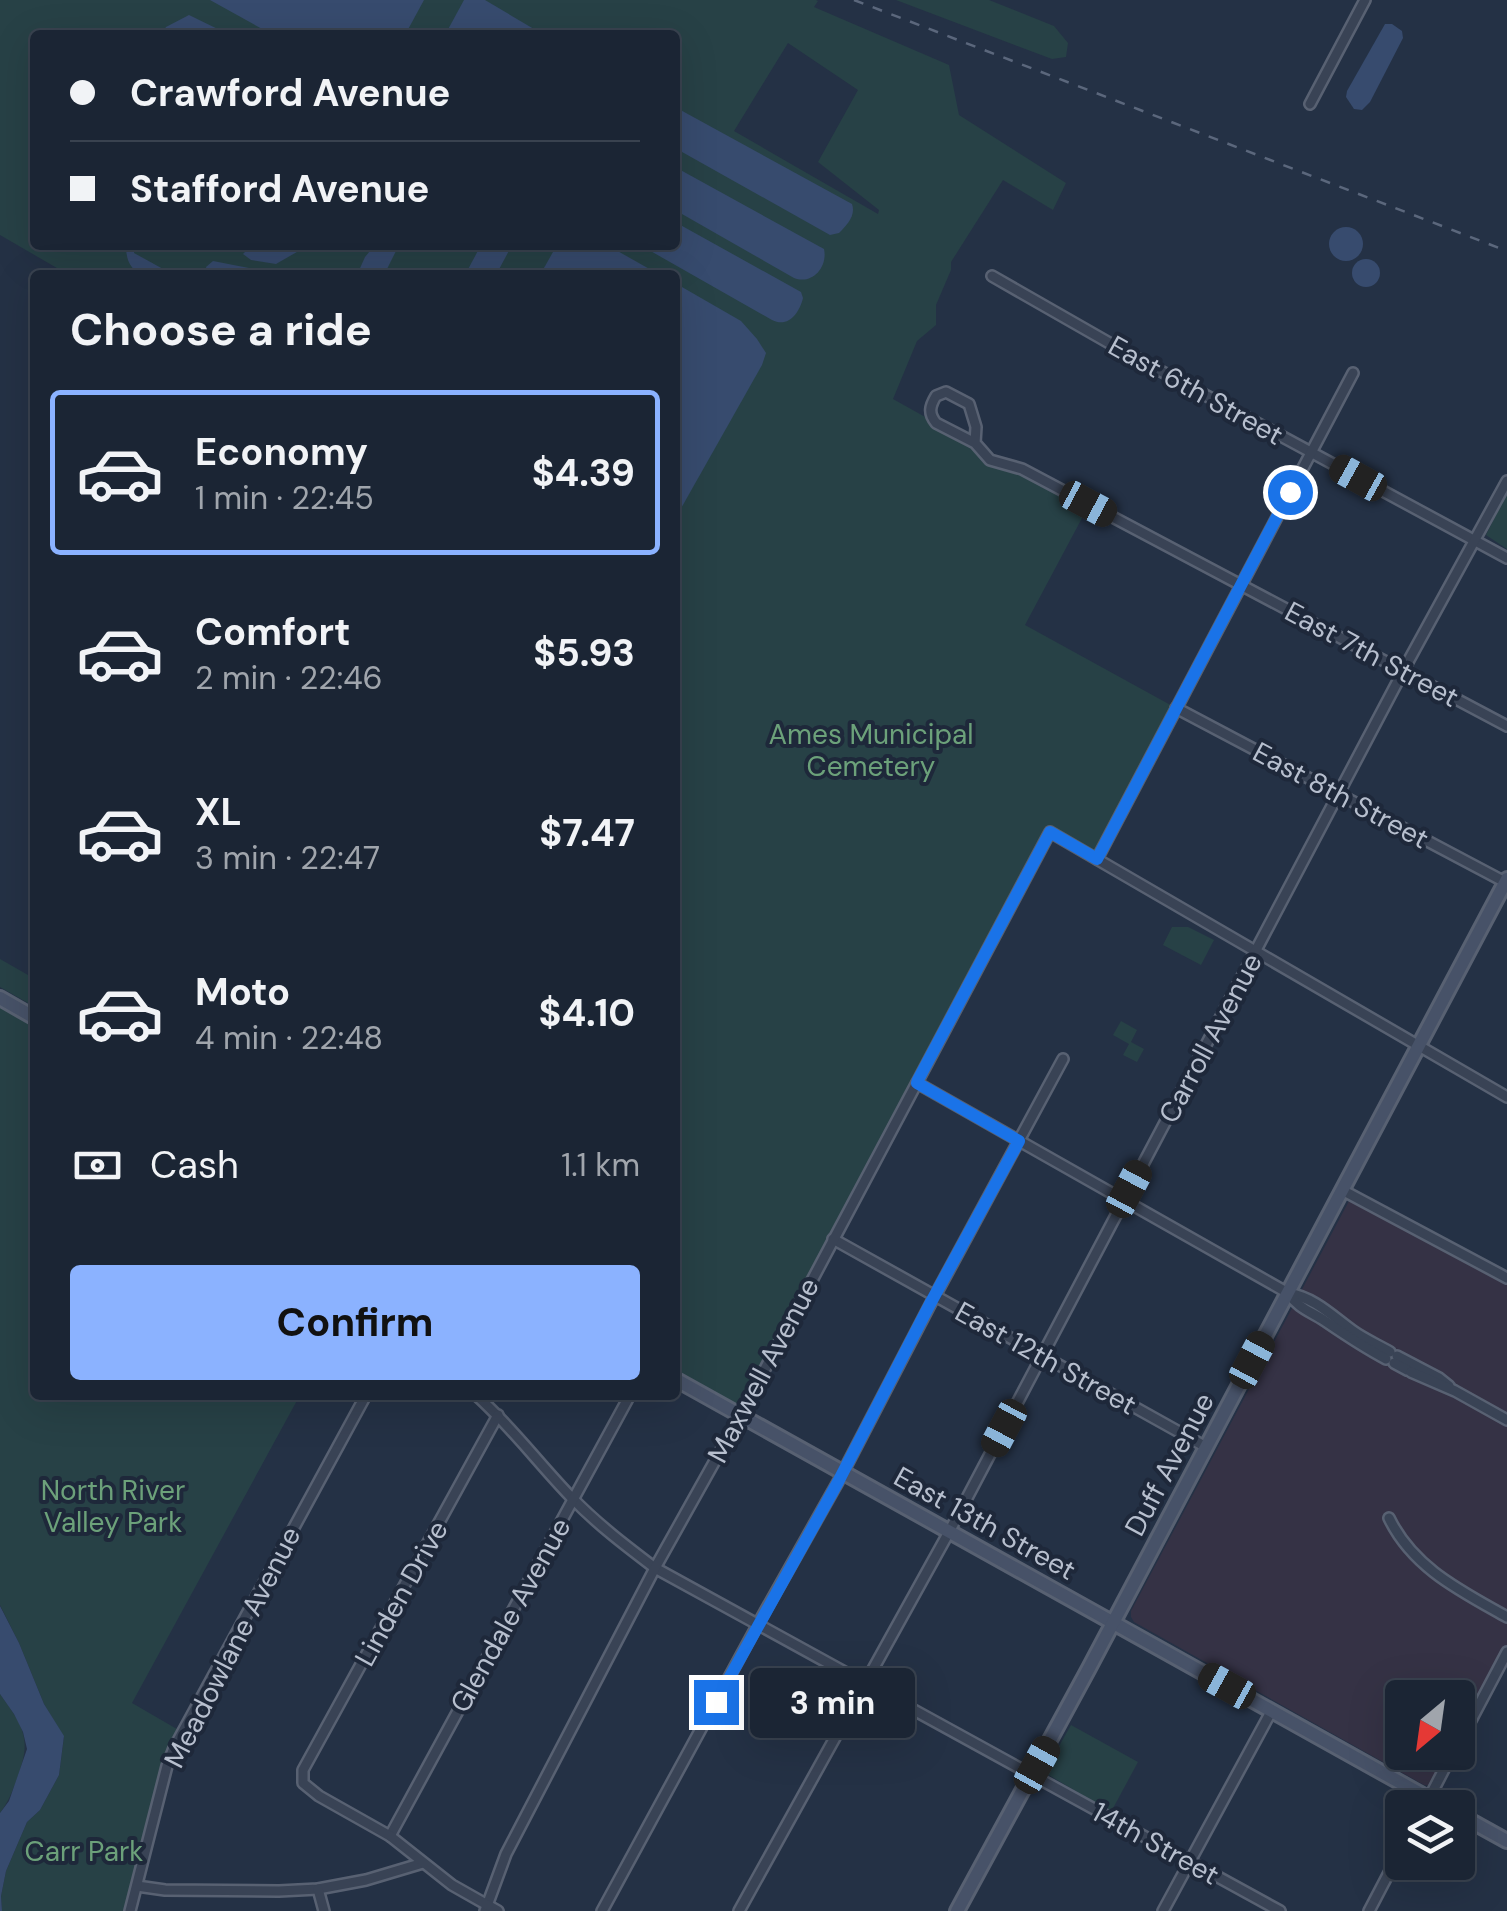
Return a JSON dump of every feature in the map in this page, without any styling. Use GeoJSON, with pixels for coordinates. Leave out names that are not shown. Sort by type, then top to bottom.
{"type":"FeatureCollection","features":[{"type":"Feature","properties":{"kind":"main road","name":"Duff Avenue"},"geometry":{"type":"LineString","coordinates":[[957,1911],[1505,888]]}},
{"type":"Feature","properties":{"kind":"main road"},"geometry":{"type":"LineString","coordinates":[[0,998],[30,1015]]}},
{"type":"Feature","properties":{"kind":"main road","name":"East 13th Street"},"geometry":{"type":"LineString","coordinates":[[680,1382],[1272,1710],[1404,1790]]}},
{"type":"Feature","properties":{"kind":"main road"},"geometry":{"type":"LineString","coordinates":[[1475,1823],[1507,1841]]}},
{"type":"Feature","properties":{"kind":"street"},"geometry":{"type":"LineString","coordinates":[[1310,104],[1365,0]]}},
{"type":"Feature","properties":{"kind":"street","name":"East 6th Street"},"geometry":{"type":"LineString","coordinates":[[992,276],[1507,558]]}},
{"type":"Feature","properties":{"kind":"street"},"geometry":{"type":"LineString","coordinates":[[1354,372],[1097,859],[1507,1097]]}},
{"type":"Feature","properties":{"kind":"street","name":"East 7th Street"},"geometry":{"type":"LineString","coordinates":[[975,443],[976,427],[969,404],[946,392],[936,396],[931,417],[975,443],[990,460],[1022,470],[1507,726]]}},
{"type":"Feature","properties":{"kind":"street","name":"Carroll Avenue"},"geometry":{"type":"LineString","coordinates":[[740,1911],[949,1532],[1507,481]]}},
{"type":"Feature","properties":{"kind":"street","name":"East 8th Street"},"geometry":{"type":"LineString","coordinates":[[1176,708],[1505,888]]}},
{"type":"Feature","properties":{"kind":"street","name":"Maxwell Avenue"},"geometry":{"type":"LineString","coordinates":[[486,1908],[506,1854],[654,1568],[740,1416],[1050,832],[1097,859]]}},
{"type":"Feature","properties":{"kind":"street"},"geometry":{"type":"LineString","coordinates":[[602,1911],[843,1473],[1063,1059]]}},
{"type":"Feature","properties":{"kind":"street"},"geometry":{"type":"LineString","coordinates":[[917,1083],[1288,1293],[1297,1306],[1352,1341],[1439,1378],[1455,1391]]}},
{"type":"Feature","properties":{"kind":"street"},"geometry":{"type":"LineString","coordinates":[[1342,1190],[1506,1274]]}},
{"type":"Feature","properties":{"kind":"street","name":"East 12th Street"},"geometry":{"type":"LineString","coordinates":[[833,1240],[1206,1447]]}},
{"type":"Feature","properties":{"kind":"street"},"geometry":{"type":"LineString","coordinates":[[1392,1358],[1409,1371],[1507,1420]]}},
{"type":"Feature","properties":{"kind":"street","name":"Meadowlane Avenue"},"geometry":{"type":"LineString","coordinates":[[130,1911],[174,1748],[363,1400]]}},
{"type":"Feature","properties":{"kind":"street","name":"14th Street"},"geometry":{"type":"LineString","coordinates":[[481,1400],[573,1500],[654,1568],[1280,1911]]}},
{"type":"Feature","properties":{"kind":"street","name":"Glendale Avenue"},"geometry":{"type":"LineString","coordinates":[[390,1836],[627,1400]]}},
{"type":"Feature","properties":{"kind":"street","name":"Linden Drive"},"geometry":{"type":"LineString","coordinates":[[390,1836],[310,1790],[303,1782],[303,1770],[498,1416]]}},
{"type":"Feature","properties":{"kind":"street"},"geometry":{"type":"LineString","coordinates":[[1389,1518],[1410,1551],[1436,1576],[1507,1617]]}},
{"type":"Feature","properties":{"kind":"street"},"geometry":{"type":"LineString","coordinates":[[1475,1713],[1507,1652]]}},
{"type":"Feature","properties":{"kind":"street"},"geometry":{"type":"LineString","coordinates":[[1163,1911],[1272,1710]]}},
{"type":"Feature","properties":{"kind":"street"},"geometry":{"type":"LineString","coordinates":[[390,1836],[452,1885],[486,1908],[498,1911]]}},
{"type":"Feature","properties":{"kind":"street"},"geometry":{"type":"LineString","coordinates":[[137,1886],[165,1890],[318,1889],[422,1863]]}},
{"type":"Feature","properties":{"kind":"street"},"geometry":{"type":"LineString","coordinates":[[1369,1911],[1385,1880]]}},
{"type":"Feature","properties":{"kind":"street"},"geometry":{"type":"LineString","coordinates":[[318,1889],[324,1911]]}},
{"type":"Feature","properties":{"kind":"shaded area"},"geometry":{"type":"Polygon","coordinates":[[[1349,1201],[1507,1284],[1507,1645],[1475,1706],[1475,1680],[1385,1680],[1385,1763],[1134,1622],[1131,1611],[1349,1201]]]}},
{"type":"Feature","properties":{"kind":"shaded area"},"geometry":{"type":"Polygon","coordinates":[[[1397,1770],[1439,1770],[1429,1786],[1397,1770]]]}},
{"type":"Feature","properties":{"kind":"green space","name":"Ames Municipal Cemetery"},"geometry":{"type":"Polygon","coordinates":[[[0,0],[816,0],[814,7],[949,65],[959,115],[1066,183],[1053,210],[1003,180],[951,262],[936,305],[936,325],[917,341],[893,399],[981,452],[1089,505],[1025,625],[1176,708],[1097,859],[1051,832],[740,1416],[680,1382],[680,270],[60,270],[0,235],[0,0]],[[788,43],[734,131],[878,214],[879,210],[818,162],[858,90],[788,43]]]}},
{"type":"Feature","properties":{"kind":"green space"},"geometry":{"type":"Polygon","coordinates":[[[896,0],[989,0],[1054,26],[1068,43],[1066,57],[1052,59],[896,0]]]}},
{"type":"Feature","properties":{"kind":"green space"},"geometry":{"type":"Polygon","coordinates":[[[1507,493],[1507,549],[1486,535],[1507,493]]]}},
{"type":"Feature","properties":{"kind":"green space"},"geometry":{"type":"Polygon","coordinates":[[[1172,927],[1188,927],[1214,940],[1201,965],[1163,945],[1172,927]]]}},
{"type":"Feature","properties":{"kind":"green space"},"geometry":{"type":"Polygon","coordinates":[[[0,959],[30,976],[30,1004],[0,987],[0,959]]]}},
{"type":"Feature","properties":{"kind":"green space","name":"North River Valley Park"},"geometry":{"type":"Polygon","coordinates":[[[0,998],[30,1015],[30,1400],[297,1400],[132,1703],[182,1732],[174,1748],[130,1911],[2,1911],[6,1871],[27,1822],[40,1810],[59,1775],[64,1737],[44,1704],[0,1605],[0,998]]]}},
{"type":"Feature","properties":{"kind":"green space"},"geometry":{"type":"Polygon","coordinates":[[[1121,1021],[1137,1030],[1131,1042],[1144,1049],[1137,1062],[1123,1055],[1129,1044],[1113,1035],[1121,1021]]]}},
{"type":"Feature","properties":{"kind":"green space"},"geometry":{"type":"Polygon","coordinates":[[[0,1694],[25,1742],[18,1776],[0,1813],[0,1694]]]}},
{"type":"Feature","properties":{"kind":"green space"},"geometry":{"type":"Polygon","coordinates":[[[1071,1725],[1138,1762],[1111,1812],[1047,1774],[1047,1767],[1071,1725]]]}},
{"type":"Feature","properties":{"kind":"water"},"geometry":{"type":"Polygon","coordinates":[[[210,0],[424,0],[408,30],[264,30],[210,0]]]}},
{"type":"Feature","properties":{"kind":"water"},"geometry":{"type":"Polygon","coordinates":[[[464,0],[485,0],[536,30],[448,30],[464,0]]]}},
{"type":"Feature","properties":{"kind":"water"},"geometry":{"type":"Polygon","coordinates":[[[189,15],[220,30],[164,30],[189,15]]]}},
{"type":"Feature","properties":{"kind":"water"},"geometry":{"type":"Polygon","coordinates":[[[1385,24],[1402,31],[1403,38],[1370,102],[1362,110],[1354,109],[1346,97],[1347,91],[1385,24]]]}},
{"type":"Feature","properties":{"kind":"water"},"geometry":{"type":"Polygon","coordinates":[[[680,110],[852,204],[850,220],[839,233],[830,235],[680,151],[680,110]]]}},
{"type":"Feature","properties":{"kind":"water"},"geometry":{"type":"Polygon","coordinates":[[[680,170],[824,249],[824,262],[817,273],[807,279],[794,278],[680,213],[680,170]]]}},
{"type":"Feature","properties":{"kind":"water"},"geometry":{"type":"Polygon","coordinates":[[[680,225],[801,292],[803,298],[796,314],[788,321],[772,320],[649,250],[680,250],[680,225]]]}},
{"type":"Feature","properties":{"kind":"water"},"geometry":{"type":"Polygon","coordinates":[[[1346,227],[1358,232],[1363,244],[1358,256],[1346,261],[1334,256],[1329,244],[1334,232],[1346,227]]]}},
{"type":"Feature","properties":{"kind":"water"},"geometry":{"type":"Polygon","coordinates":[[[126,250],[134,250],[165,270],[136,270],[126,250]]]}},
{"type":"Feature","properties":{"kind":"water"},"geometry":{"type":"Polygon","coordinates":[[[247,250],[300,250],[276,264],[251,260],[243,254],[247,250]]]}},
{"type":"Feature","properties":{"kind":"water"},"geometry":{"type":"Polygon","coordinates":[[[371,250],[396,250],[386,270],[359,270],[371,250]]]}},
{"type":"Feature","properties":{"kind":"water"},"geometry":{"type":"Polygon","coordinates":[[[478,250],[509,250],[499,270],[468,270],[478,250]]]}},
{"type":"Feature","properties":{"kind":"water"},"geometry":{"type":"Polygon","coordinates":[[[554,250],[616,250],[651,270],[543,270],[554,250]]]}},
{"type":"Feature","properties":{"kind":"water"},"geometry":{"type":"Polygon","coordinates":[[[1366,259],[1376,263],[1380,273],[1376,283],[1366,287],[1356,283],[1352,273],[1356,263],[1366,259]]]}},
{"type":"Feature","properties":{"kind":"water"},"geometry":{"type":"Polygon","coordinates":[[[213,261],[255,270],[207,270],[213,261]]]}},
{"type":"Feature","properties":{"kind":"water"},"geometry":{"type":"Polygon","coordinates":[[[680,286],[741,321],[766,353],[680,510],[680,286]]]}},
{"type":"Feature","properties":{"kind":"water"},"geometry":{"type":"Polygon","coordinates":[[[0,1606],[44,1704],[64,1736],[59,1775],[40,1810],[27,1822],[6,1871],[2,1911],[0,1911],[0,1813],[9,1801],[27,1749],[23,1732],[0,1694],[0,1606]]]}},
{"type":"Feature","properties":{"kind":"railway"},"geometry":{"type":"LineString","coordinates":[[854,0],[1507,251]]}},
{"type":"Feature","properties":{"kind":"route"},"geometry":{"type":"LineString","coordinates":[[716,1702],[1019,1141],[917,1083],[918,1080],[1050,832],[1097,859],[1290,492]]}},
{"type":"Feature","properties":{"kind":"park label","name":"Carr Park"},"geometry":{"type":"Point","coordinates":[84,1851]}}]}
